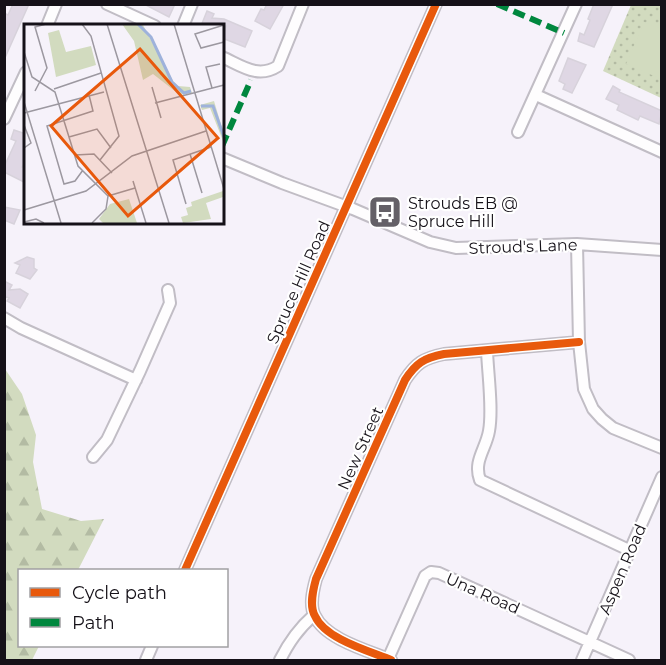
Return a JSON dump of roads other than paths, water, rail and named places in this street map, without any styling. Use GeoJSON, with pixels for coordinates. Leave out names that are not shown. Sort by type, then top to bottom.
{"type":"FeatureCollection","features":[{"type":"Feature","properties":{"kind":"street"},"geometry":{"type":"LineString","coordinates":[[48,24],[56,4]]}},
{"type":"Feature","properties":{"kind":"street"},"geometry":{"type":"LineString","coordinates":[[107,4],[151,24]]}},
{"type":"Feature","properties":{"kind":"street"},"geometry":{"type":"LineString","coordinates":[[184,24],[192,4]]}},
{"type":"Feature","properties":{"kind":"street"},"geometry":{"type":"LineString","coordinates":[[224,58],[254,72],[269,72],[278,66],[303,4]]}},
{"type":"Feature","properties":{"kind":"street","name":"Spruce Hill Road"},"geometry":{"type":"LineString","coordinates":[[185,569],[436,4]]}},
{"type":"Feature","properties":{"kind":"street"},"geometry":{"type":"LineString","coordinates":[[518,132],[576,4]]}},
{"type":"Feature","properties":{"kind":"street"},"geometry":{"type":"LineString","coordinates":[[4,119],[24,74]]}},
{"type":"Feature","properties":{"kind":"street"},"geometry":{"type":"LineString","coordinates":[[536,95],[662,152]]}},
{"type":"Feature","properties":{"kind":"street","name":"Stroud's Lane"},"geometry":{"type":"LineString","coordinates":[[224,159],[430,242],[456,248],[577,244],[662,250]]}},
{"type":"Feature","properties":{"kind":"street"},"geometry":{"type":"LineString","coordinates":[[577,244],[579,342],[584,389],[593,409],[613,428],[662,448]]}},
{"type":"Feature","properties":{"kind":"street"},"geometry":{"type":"LineString","coordinates":[[93,457],[112,431],[136,380],[170,303],[168,290]]}},
{"type":"Feature","properties":{"kind":"street"},"geometry":{"type":"LineString","coordinates":[[4,318],[21,328],[136,380]]}},
{"type":"Feature","properties":{"kind":"street","name":"New Street"},"geometry":{"type":"LineString","coordinates":[[314,615],[312,591],[316,579],[411,370],[425,358],[444,354],[579,342]]}},
{"type":"Feature","properties":{"kind":"street"},"geometry":{"type":"LineString","coordinates":[[487,351],[490,426],[479,460],[477,471],[480,480],[629,550]]}},
{"type":"Feature","properties":{"kind":"street","name":"Aspen Road"},"geometry":{"type":"LineString","coordinates":[[582,660],[662,477]]}},
{"type":"Feature","properties":{"kind":"street","name":"Una Road"},"geometry":{"type":"LineString","coordinates":[[389,660],[425,576],[431,572],[439,573],[591,642]]}},
{"type":"Feature","properties":{"kind":"street"},"geometry":{"type":"LineString","coordinates":[[280,660],[298,630],[314,615],[333,635],[389,660]]}},
{"type":"Feature","properties":{"kind":"street"},"geometry":{"type":"LineString","coordinates":[[591,642],[629,660]]}},
{"type":"Feature","properties":{"kind":"place","name":"Strouds EB @ Spruce Hill"},"geometry":{"type":"Point","coordinates":[385,212]}}]}
